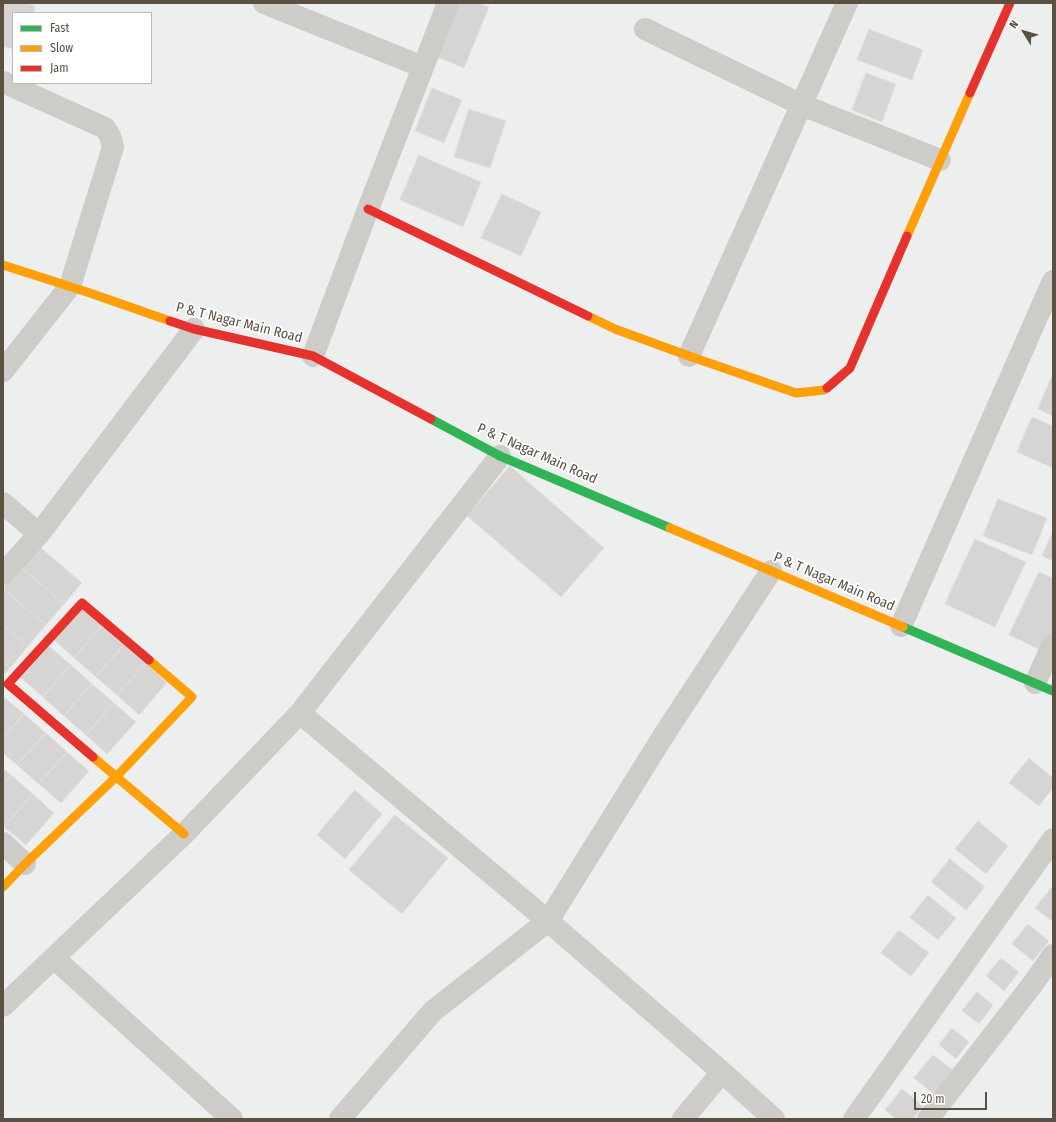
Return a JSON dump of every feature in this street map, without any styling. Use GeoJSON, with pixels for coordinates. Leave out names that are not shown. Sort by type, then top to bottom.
{"type":"FeatureCollection","features":[{"type":"Feature","properties":{"kind":"street"},"geometry":{"type":"LineString","coordinates":[[264,3],[423,67]]}},
{"type":"Feature","properties":{"kind":"street"},"geometry":{"type":"LineString","coordinates":[[313,356],[368,208],[448,3]]}},
{"type":"Feature","properties":{"kind":"street"},"geometry":{"type":"LineString","coordinates":[[689,356],[847,3]]}},
{"type":"Feature","properties":{"kind":"street"},"geometry":{"type":"LineString","coordinates":[[368,208],[614,329],[796,393],[824,390],[850,368],[1010,3]]}},
{"type":"Feature","properties":{"kind":"street"},"geometry":{"type":"LineString","coordinates":[[645,29],[802,105],[940,160]]}},
{"type":"Feature","properties":{"kind":"street"},"geometry":{"type":"LineString","coordinates":[[3,82],[105,128],[110,136],[113,147],[70,286],[3,372]]}},
{"type":"Feature","properties":{"kind":"street","name":"P & T Nagar Main Road"},"geometry":{"type":"LineString","coordinates":[[3,265],[70,286],[194,329],[313,356],[500,456],[1044,687]]}},
{"type":"Feature","properties":{"kind":"street"},"geometry":{"type":"LineString","coordinates":[[901,626],[1053,281]]}},
{"type":"Feature","properties":{"kind":"street"},"geometry":{"type":"LineString","coordinates":[[3,574],[38,534],[194,329]]}},
{"type":"Feature","properties":{"kind":"street"},"geometry":{"type":"LineString","coordinates":[[3,1006],[184,834],[300,714],[500,456]]}},
{"type":"Feature","properties":{"kind":"street"},"geometry":{"type":"LineString","coordinates":[[3,503],[38,534]]}},
{"type":"Feature","properties":{"kind":"street"},"geometry":{"type":"LineString","coordinates":[[340,1119],[433,1011],[548,921],[662,738],[771,571]]}},
{"type":"Feature","properties":{"kind":"street"},"geometry":{"type":"LineString","coordinates":[[3,888],[25,864],[116,776],[192,697],[82,603],[5,687],[116,776],[184,834]]}},
{"type":"Feature","properties":{"kind":"street"},"geometry":{"type":"LineString","coordinates":[[1044,687],[1053,644]]}},
{"type":"Feature","properties":{"kind":"street"},"geometry":{"type":"LineString","coordinates":[[300,714],[548,921],[774,1119]]}},
{"type":"Feature","properties":{"kind":"street"},"geometry":{"type":"LineString","coordinates":[[854,1119],[1053,839]]}},
{"type":"Feature","properties":{"kind":"street"},"geometry":{"type":"LineString","coordinates":[[3,843],[25,864]]}},
{"type":"Feature","properties":{"kind":"street"},"geometry":{"type":"LineString","coordinates":[[928,1119],[1032,985],[1053,955]]}},
{"type":"Feature","properties":{"kind":"street"},"geometry":{"type":"LineString","coordinates":[[54,958],[232,1119]]}},
{"type":"Feature","properties":{"kind":"street"},"geometry":{"type":"LineString","coordinates":[[683,1119],[722,1072]]}},
{"type":"Feature","properties":{"kind":"building"},"geometry":{"type":"Polygon","coordinates":[[[3,3],[25,3],[35,6],[34,12],[12,12],[12,49],[3,46],[3,3]]]}},
{"type":"Feature","properties":{"kind":"building"},"geometry":{"type":"Polygon","coordinates":[[[457,3],[479,3],[489,7],[464,68],[435,56],[457,3]]]}},
{"type":"Feature","properties":{"kind":"building"},"geometry":{"type":"Polygon","coordinates":[[[869,29],[923,50],[912,80],[857,60],[869,29]]]}},
{"type":"Feature","properties":{"kind":"building"},"geometry":{"type":"Polygon","coordinates":[[[866,73],[896,84],[882,122],[852,110],[866,73]]]}},
{"type":"Feature","properties":{"kind":"building"},"geometry":{"type":"Polygon","coordinates":[[[432,88],[462,100],[444,143],[415,131],[432,88]]]}},
{"type":"Feature","properties":{"kind":"building"},"geometry":{"type":"Polygon","coordinates":[[[469,109],[506,121],[490,168],[454,157],[469,109]]]}},
{"type":"Feature","properties":{"kind":"building"},"geometry":{"type":"Polygon","coordinates":[[[419,155],[481,182],[463,227],[400,200],[419,155]]]}},
{"type":"Feature","properties":{"kind":"building"},"geometry":{"type":"Polygon","coordinates":[[[502,194],[541,212],[521,256],[481,238],[502,194]]]}},
{"type":"Feature","properties":{"kind":"building"},"geometry":{"type":"Polygon","coordinates":[[[1052,376],[1053,377],[1053,416],[1038,409],[1052,376]]]}},
{"type":"Feature","properties":{"kind":"building"},"geometry":{"type":"Polygon","coordinates":[[[1032,417],[1053,426],[1053,468],[1017,452],[1032,417]]]}},
{"type":"Feature","properties":{"kind":"building"},"geometry":{"type":"Polygon","coordinates":[[[510,466],[604,548],[561,597],[467,516],[510,466]]]}},
{"type":"Feature","properties":{"kind":"building"},"geometry":{"type":"Polygon","coordinates":[[[998,499],[1047,518],[1032,555],[983,536],[998,499]]]}},
{"type":"Feature","properties":{"kind":"building"},"geometry":{"type":"Polygon","coordinates":[[[1053,531],[1053,561],[1042,556],[1053,531]]]}},
{"type":"Feature","properties":{"kind":"building"},"geometry":{"type":"Polygon","coordinates":[[[975,539],[1026,562],[995,627],[945,604],[975,539]]]}},
{"type":"Feature","properties":{"kind":"building"},"geometry":{"type":"Polygon","coordinates":[[[40,547],[82,583],[64,604],[22,568],[40,547]]]}},
{"type":"Feature","properties":{"kind":"building"},"geometry":{"type":"Polygon","coordinates":[[[22,568],[64,604],[46,625],[3,589],[22,568]]]}},
{"type":"Feature","properties":{"kind":"building"},"geometry":{"type":"Polygon","coordinates":[[[1039,572],[1053,578],[1053,636],[1045,652],[1009,635],[1039,572]]]}},
{"type":"Feature","properties":{"kind":"building"},"geometry":{"type":"Polygon","coordinates":[[[3,589],[46,625],[28,646],[3,625],[3,589]]]}},
{"type":"Feature","properties":{"kind":"building"},"geometry":{"type":"Polygon","coordinates":[[[81,607],[102,626],[74,658],[53,639],[81,607]]]}},
{"type":"Feature","properties":{"kind":"building"},"geometry":{"type":"Polygon","coordinates":[[[3,625],[28,646],[10,668],[3,662],[3,625]]]}},
{"type":"Feature","properties":{"kind":"building"},"geometry":{"type":"Polygon","coordinates":[[[102,626],[124,645],[96,677],[74,658],[102,626]]]}},
{"type":"Feature","properties":{"kind":"building"},"geometry":{"type":"Polygon","coordinates":[[[124,645],[146,663],[117,695],[96,677],[124,645]]]}},
{"type":"Feature","properties":{"kind":"building"},"geometry":{"type":"Polygon","coordinates":[[[49,646],[71,665],[43,697],[21,678],[49,646]]]}},
{"type":"Feature","properties":{"kind":"building"},"geometry":{"type":"Polygon","coordinates":[[[3,662],[10,668],[3,676],[3,662]]]}},
{"type":"Feature","properties":{"kind":"building"},"geometry":{"type":"Polygon","coordinates":[[[146,663],[167,683],[139,715],[117,695],[146,663]]]}},
{"type":"Feature","properties":{"kind":"building"},"geometry":{"type":"Polygon","coordinates":[[[71,665],[92,684],[64,716],[43,697],[71,665]]]}},
{"type":"Feature","properties":{"kind":"building"},"geometry":{"type":"Polygon","coordinates":[[[92,684],[114,703],[86,735],[64,716],[92,684]]]}},
{"type":"Feature","properties":{"kind":"building"},"geometry":{"type":"Polygon","coordinates":[[[3,696],[24,714],[3,738],[3,696]]]}},
{"type":"Feature","properties":{"kind":"building"},"geometry":{"type":"Polygon","coordinates":[[[114,703],[136,722],[107,754],[86,735],[114,703]]]}},
{"type":"Feature","properties":{"kind":"building"},"geometry":{"type":"Polygon","coordinates":[[[24,714],[46,733],[17,765],[3,753],[3,738],[24,714]]]}},
{"type":"Feature","properties":{"kind":"building"},"geometry":{"type":"Polygon","coordinates":[[[46,733],[67,752],[39,784],[17,765],[46,733]]]}},
{"type":"Feature","properties":{"kind":"building"},"geometry":{"type":"Polygon","coordinates":[[[67,752],[89,771],[61,803],[39,784],[67,752]]]}},
{"type":"Feature","properties":{"kind":"building"},"geometry":{"type":"Polygon","coordinates":[[[1029,758],[1053,778],[1053,788],[1039,806],[1009,783],[1029,758]]]}},
{"type":"Feature","properties":{"kind":"building"},"geometry":{"type":"Polygon","coordinates":[[[3,768],[11,775],[3,784],[3,768]]]}},
{"type":"Feature","properties":{"kind":"building"},"geometry":{"type":"Polygon","coordinates":[[[11,775],[33,794],[4,827],[3,784],[11,775]]]}},
{"type":"Feature","properties":{"kind":"building"},"geometry":{"type":"Polygon","coordinates":[[[355,790],[382,814],[345,859],[317,835],[355,790]]]}},
{"type":"Feature","properties":{"kind":"building"},"geometry":{"type":"Polygon","coordinates":[[[33,794],[54,813],[26,845],[4,827],[33,794]]]}},
{"type":"Feature","properties":{"kind":"building"},"geometry":{"type":"Polygon","coordinates":[[[395,815],[448,858],[402,914],[349,870],[395,815]]]}},
{"type":"Feature","properties":{"kind":"building"},"geometry":{"type":"Polygon","coordinates":[[[978,821],[1008,846],[986,874],[955,849],[978,821]]]}},
{"type":"Feature","properties":{"kind":"building"},"geometry":{"type":"Polygon","coordinates":[[[950,859],[985,887],[966,910],[931,882],[950,859]]]}},
{"type":"Feature","properties":{"kind":"building"},"geometry":{"type":"Polygon","coordinates":[[[1052,887],[1053,888],[1053,922],[1035,908],[1052,887]]]}},
{"type":"Feature","properties":{"kind":"building"},"geometry":{"type":"Polygon","coordinates":[[[928,895],[956,918],[938,940],[910,918],[928,895]]]}},
{"type":"Feature","properties":{"kind":"building"},"geometry":{"type":"Polygon","coordinates":[[[1028,924],[1049,941],[1033,961],[1012,944],[1028,924]]]}},
{"type":"Feature","properties":{"kind":"building"},"geometry":{"type":"Polygon","coordinates":[[[899,930],[929,953],[911,976],[881,953],[899,930]]]}},
{"type":"Feature","properties":{"kind":"building"},"geometry":{"type":"Polygon","coordinates":[[[1001,958],[1019,972],[1004,991],[986,976],[1001,958]]]}},
{"type":"Feature","properties":{"kind":"building"},"geometry":{"type":"Polygon","coordinates":[[[977,992],[993,1005],[979,1024],[962,1011],[977,992]]]}},
{"type":"Feature","properties":{"kind":"building"},"geometry":{"type":"Polygon","coordinates":[[[952,1028],[969,1042],[956,1059],[939,1045],[952,1028]]]}},
{"type":"Feature","properties":{"kind":"building"},"geometry":{"type":"Polygon","coordinates":[[[933,1055],[954,1071],[935,1095],[914,1078],[933,1055]]]}},
{"type":"Feature","properties":{"kind":"building"},"geometry":{"type":"Polygon","coordinates":[[[902,1089],[923,1106],[913,1119],[896,1119],[885,1110],[902,1089]]]}},
{"type":"Feature","properties":{"kind":"traffic: fast"},"geometry":{"type":"LineString","coordinates":[[431,419],[500,456],[670,528]]}},
{"type":"Feature","properties":{"kind":"traffic: fast"},"geometry":{"type":"LineString","coordinates":[[903,627],[1053,691]]}},
{"type":"Feature","properties":{"kind":"traffic: slow"},"geometry":{"type":"LineString","coordinates":[[907,236],[970,93]]}},
{"type":"Feature","properties":{"kind":"traffic: slow"},"geometry":{"type":"LineString","coordinates":[[3,265],[170,321]]}},
{"type":"Feature","properties":{"kind":"traffic: slow"},"geometry":{"type":"LineString","coordinates":[[588,316],[615,329],[796,393],[824,390],[827,388]]}},
{"type":"Feature","properties":{"kind":"traffic: slow"},"geometry":{"type":"LineString","coordinates":[[670,528],[903,627]]}},
{"type":"Feature","properties":{"kind":"traffic: slow"},"geometry":{"type":"LineString","coordinates":[[3,887],[117,776],[192,697],[149,660]]}},
{"type":"Feature","properties":{"kind":"traffic: slow"},"geometry":{"type":"LineString","coordinates":[[93,757],[184,834]]}},
{"type":"Feature","properties":{"kind":"traffic: jam"},"geometry":{"type":"LineString","coordinates":[[970,93],[1010,3]]}},
{"type":"Feature","properties":{"kind":"traffic: jam"},"geometry":{"type":"LineString","coordinates":[[368,209],[588,316]]}},
{"type":"Feature","properties":{"kind":"traffic: jam"},"geometry":{"type":"LineString","coordinates":[[827,388],[850,368],[907,236]]}},
{"type":"Feature","properties":{"kind":"traffic: jam"},"geometry":{"type":"LineString","coordinates":[[170,321],[194,329],[313,356],[431,419]]}},
{"type":"Feature","properties":{"kind":"traffic: jam"},"geometry":{"type":"LineString","coordinates":[[93,757],[8,684],[82,603],[149,660]]}}]}
